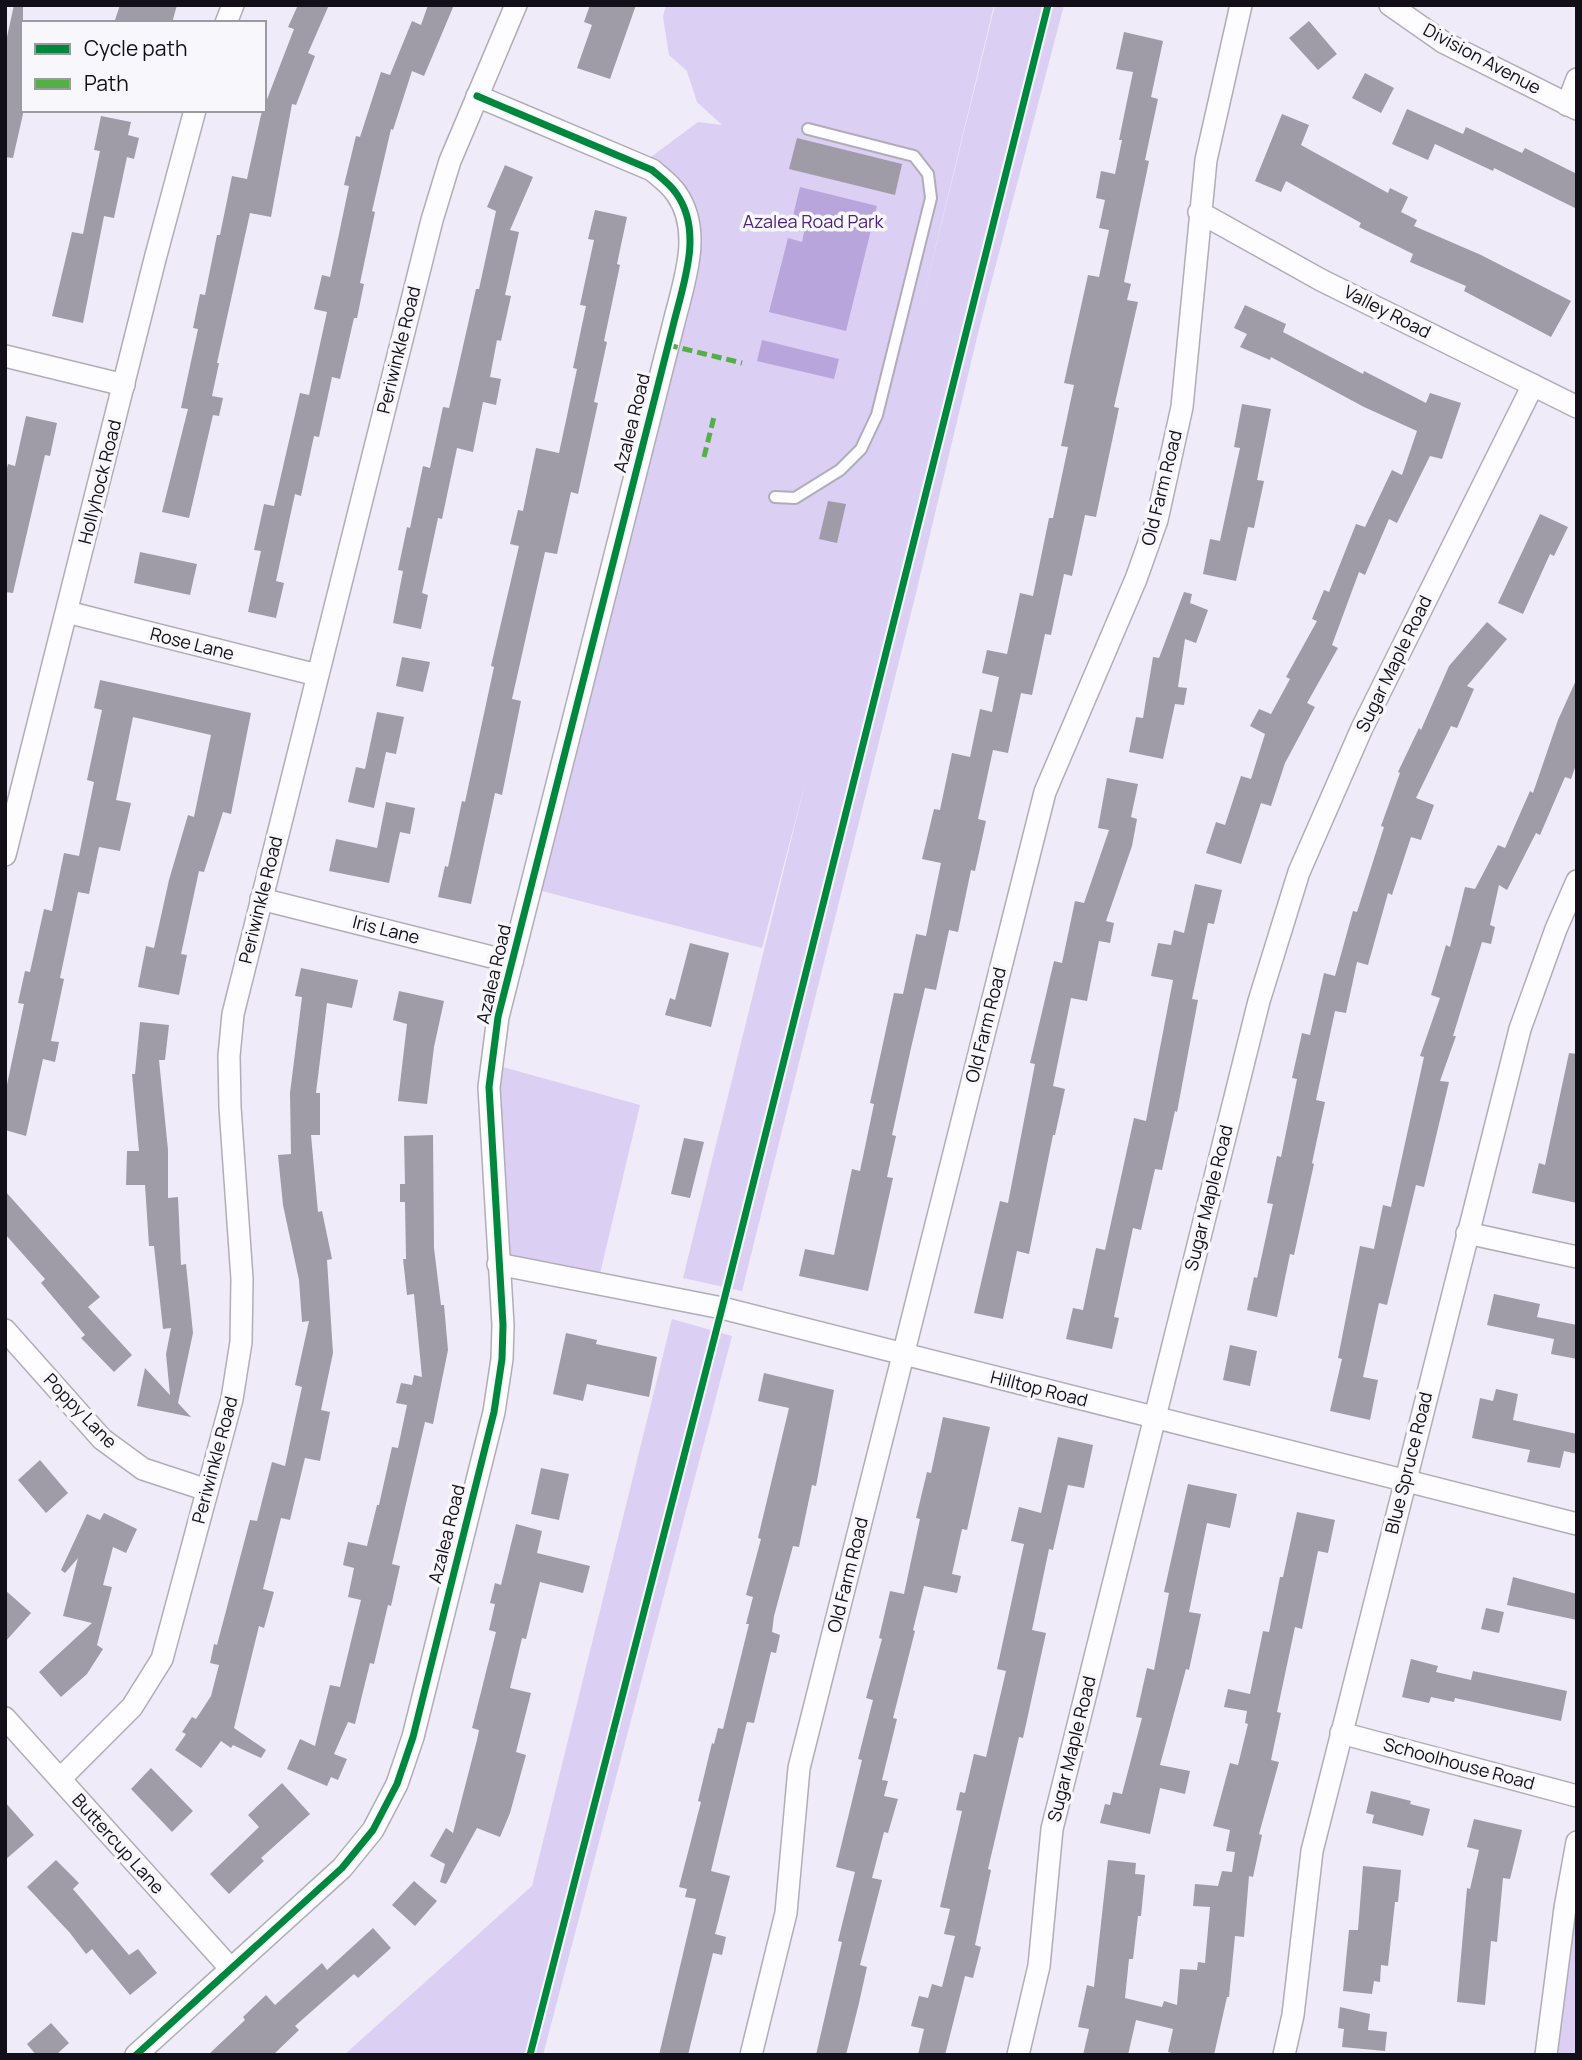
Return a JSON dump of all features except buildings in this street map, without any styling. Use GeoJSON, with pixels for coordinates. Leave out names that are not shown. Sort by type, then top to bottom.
{"type":"FeatureCollection","features":[{"type":"Feature","properties":{"kind":"street","name":"Periwinkle Road"},"geometry":{"type":"LineString","coordinates":[[60,1779],[132,1707],[162,1659],[232,1399],[241,1342],[242,1279],[230,1107],[229,1056],[233,1014],[432,220],[450,161],[516,5]]}},
{"type":"Feature","properties":{"kind":"street","name":"Old Farm Road"},"geometry":{"type":"LineString","coordinates":[[751,2055],[786,1913],[799,1768],[1045,792],[1136,579],[1157,520],[1182,407],[1199,212],[1210,142],[1241,5]]}},
{"type":"Feature","properties":{"kind":"street","name":"Division Avenue"},"geometry":{"type":"LineString","coordinates":[[1390,5],[1443,42],[1572,107]]}},
{"type":"Feature","properties":{"kind":"street"},"geometry":{"type":"LineString","coordinates":[[1572,107],[1577,79]]}},
{"type":"Feature","properties":{"kind":"street","name":"Azalea Road"},"geometry":{"type":"LineString","coordinates":[[136,2055],[342,1868],[373,1830],[397,1784],[413,1737],[494,1412],[502,1359],[503,1325],[489,1087],[498,1017],[676,313],[691,237],[690,222],[682,201],[652,170],[477,96]]}},
{"type":"Feature","properties":{"kind":"street","name":"Hollyhock Road"},"geometry":{"type":"LineString","coordinates":[[5,855],[194,112]]}},
{"type":"Feature","properties":{"kind":"street","name":"Valley Road"},"geometry":{"type":"LineString","coordinates":[[1199,212],[1321,279],[1577,407]]}},
{"type":"Feature","properties":{"kind":"street"},"geometry":{"type":"LineString","coordinates":[[5,356],[124,385]]}},
{"type":"Feature","properties":{"kind":"street","name":"Sugar Maple Road"},"geometry":{"type":"LineString","coordinates":[[1017,2055],[1039,1966],[1052,1829],[1259,1001],[1299,872],[1362,728],[1533,386]]}},
{"type":"Feature","properties":{"kind":"street","name":"Rose Lane"},"geometry":{"type":"LineString","coordinates":[[67,612],[317,675]]}},
{"type":"Feature","properties":{"kind":"street","name":"Blue Spruce Road"},"geometry":{"type":"LineString","coordinates":[[1284,2055],[1293,2015],[1312,1850],[1341,1732],[1520,1029],[1556,929],[1577,881]]}},
{"type":"Feature","properties":{"kind":"street","name":"Iris Lane"},"geometry":{"type":"LineString","coordinates":[[261,899],[512,962]]}},
{"type":"Feature","properties":{"kind":"street"},"geometry":{"type":"LineString","coordinates":[[1467,1233],[1577,1257]]}},
{"type":"Feature","properties":{"kind":"street","name":"Hilltop Road"},"geometry":{"type":"LineString","coordinates":[[498,1264],[722,1308],[1577,1524]]}},
{"type":"Feature","properties":{"kind":"street","name":"Poppy Lane"},"geometry":{"type":"LineString","coordinates":[[5,1330],[102,1439],[143,1469],[207,1490]]}},
{"type":"Feature","properties":{"kind":"street","name":"Buttercup Lane"},"geometry":{"type":"LineString","coordinates":[[5,1718],[231,1969]]}},
{"type":"Feature","properties":{"kind":"street","name":"Schoolhouse Road"},"geometry":{"type":"LineString","coordinates":[[1341,1732],[1577,1796]]}},
{"type":"Feature","properties":{"kind":"street"},"geometry":{"type":"LineString","coordinates":[[1546,2055],[1565,1908],[1577,1842]]}},
{"type":"Feature","properties":{"kind":"lane"},"geometry":{"type":"LineString","coordinates":[[775,497],[795,498],[840,470],[861,449],[877,415],[931,198],[929,174],[914,156],[808,129]]}},
{"type":"Feature","properties":{"kind":"green space","name":"Azalea Road Park"},"geometry":{"type":"Polygon","coordinates":[[[666,5],[994,5],[917,324],[995,5],[1064,5],[979,329],[742,1291],[683,1278],[806,780],[762,948],[530,888],[689,222],[640,165],[698,122],[722,125],[697,102],[687,71],[669,55],[663,17],[666,5]]]}},
{"type":"Feature","properties":{"kind":"green space"},"geometry":{"type":"Polygon","coordinates":[[[492,1064],[640,1105],[598,1282],[498,1264],[492,1064]]]}},
{"type":"Feature","properties":{"kind":"green space"},"geometry":{"type":"Polygon","coordinates":[[[672,1319],[732,1336],[543,2055],[344,2055],[532,1886],[672,1319]]]}},
{"type":"Feature","properties":{"kind":"green space"},"geometry":{"type":"Polygon","coordinates":[[[1577,1845],[1577,2055],[1548,2055],[1577,1845]]]}},
{"type":"Feature","properties":{"kind":"shaded area"},"geometry":{"type":"Polygon","coordinates":[[[800,187],[877,206],[846,331],[769,312],[788,238],[802,242],[804,232],[790,228],[800,187]]]}},
{"type":"Feature","properties":{"kind":"shaded area"},"geometry":{"type":"Polygon","coordinates":[[[762,340],[839,359],[834,379],[757,361],[762,340]]]}},
{"type":"Feature","properties":{"kind":"marked path"},"geometry":{"type":"LineString","coordinates":[[668,345],[742,363]]}},
{"type":"Feature","properties":{"kind":"marked path"},"geometry":{"type":"LineString","coordinates":[[704,457],[714,417]]}},
{"type":"Feature","properties":{"kind":"cycle path"},"geometry":{"type":"LineString","coordinates":[[530,2055],[722,1308],[1048,5]]}},
{"type":"Feature","properties":{"kind":"cycle path"},"geometry":{"type":"LineString","coordinates":[[136,2055],[342,1868],[373,1830],[397,1784],[413,1737],[494,1412],[502,1359],[503,1325],[489,1087],[498,1017],[682,293],[690,241],[684,208],[674,190],[652,170],[477,96]]}}]}
